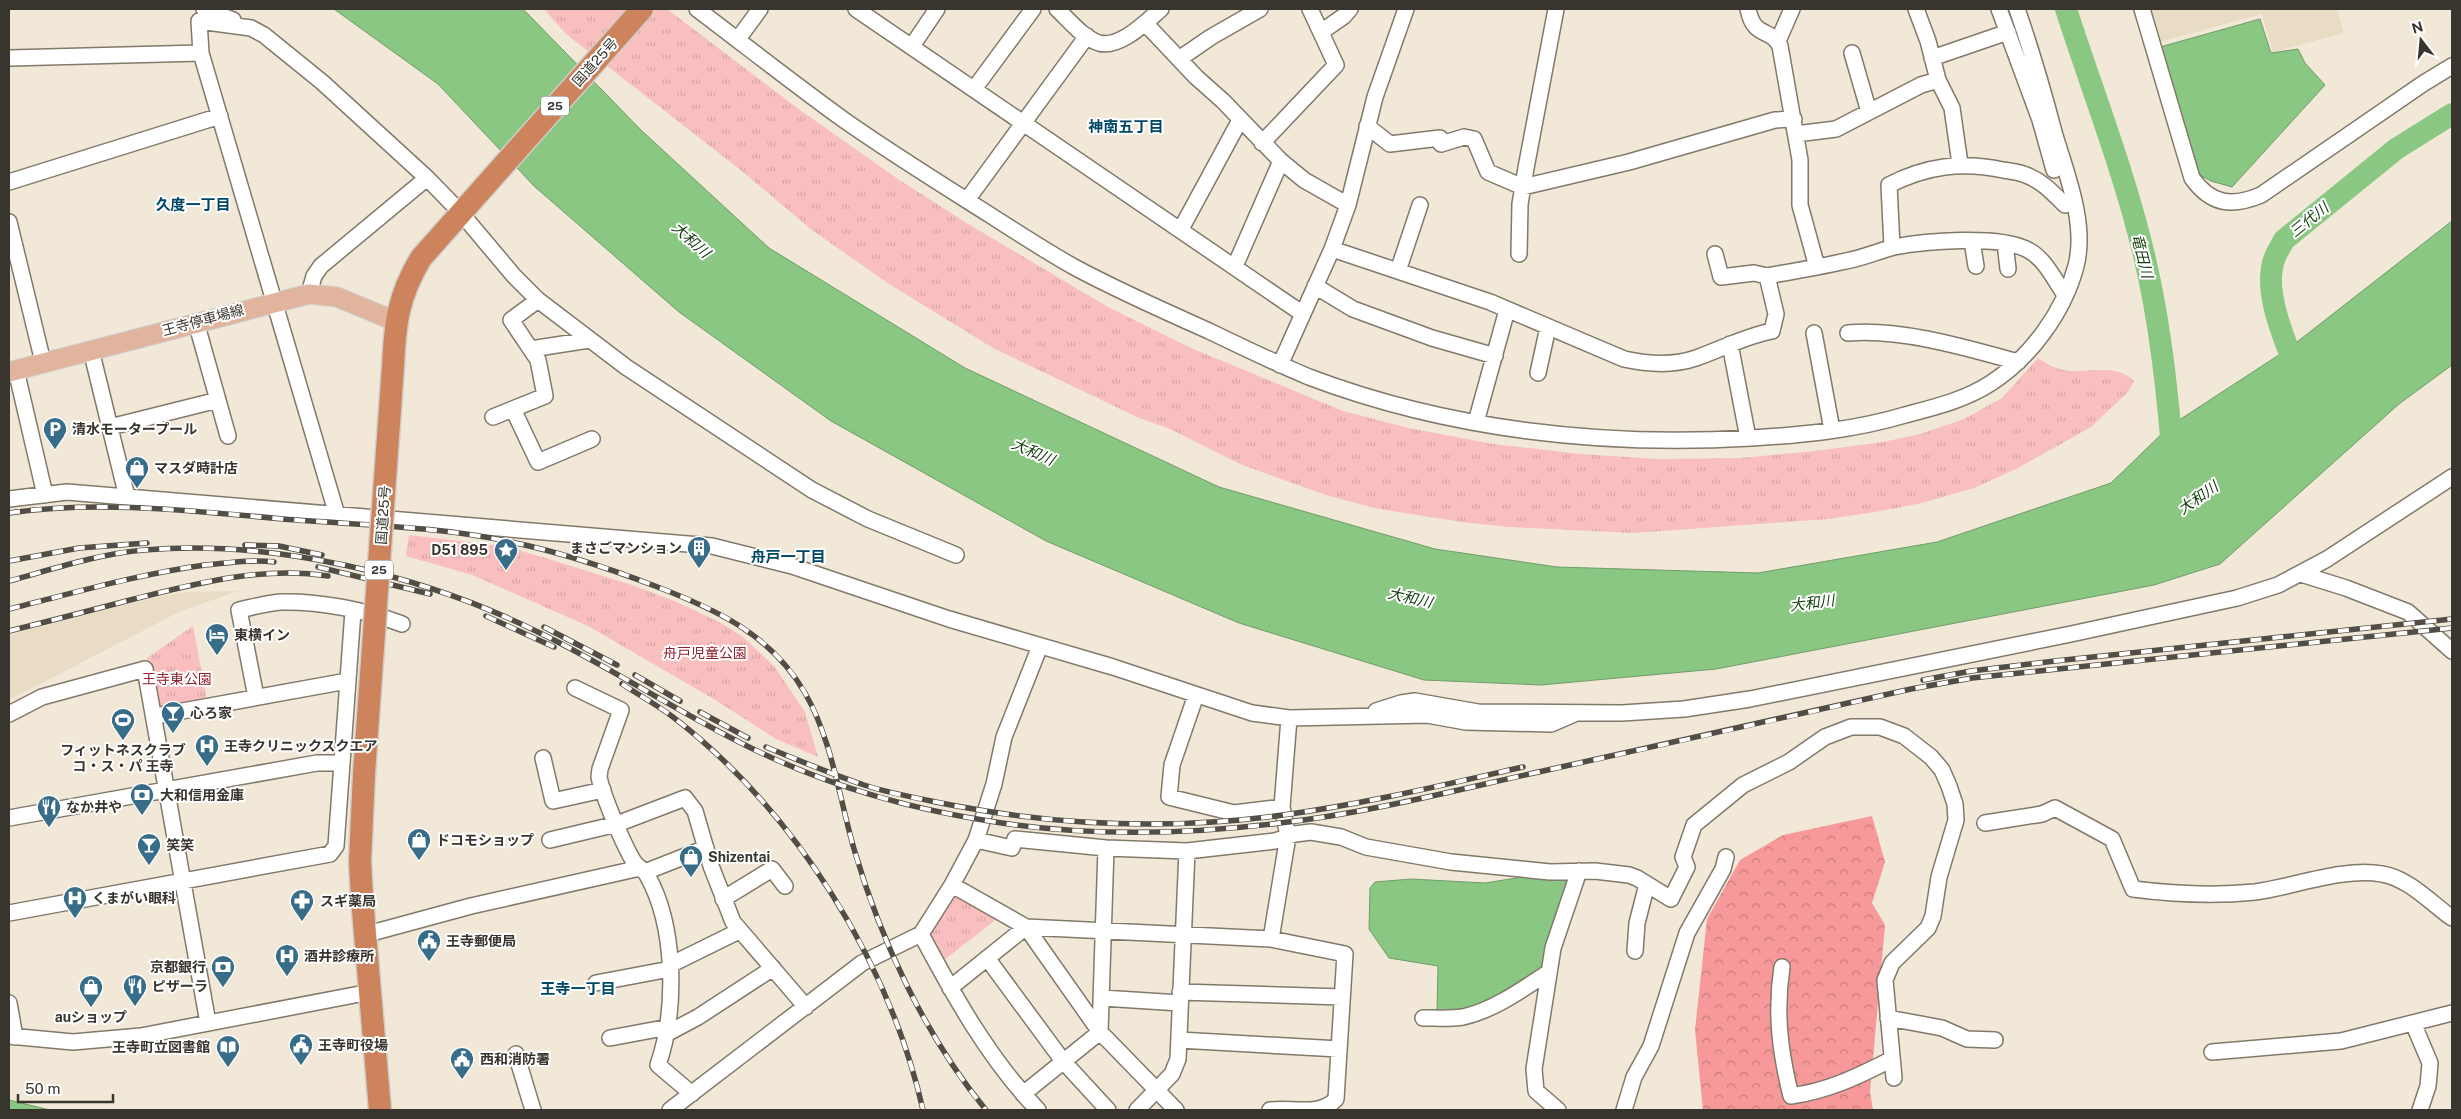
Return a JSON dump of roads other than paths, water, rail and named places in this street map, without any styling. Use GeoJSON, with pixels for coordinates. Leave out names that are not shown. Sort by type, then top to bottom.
{"type":"FeatureCollection","features":[{"type":"Feature","properties":{"kind":"highway","name":"国道25号"},"geometry":{"type":"LineString","coordinates":[[380,1110],[364,934],[360,861],[364,774],[395,322],[401,298],[417,264],[464,208],[642,9]]}},
{"type":"Feature","properties":{"kind":"main road","name":"王寺停車場線"},"geometry":{"type":"LineString","coordinates":[[12,371],[309,294],[337,297],[395,322]]}},
{"type":"Feature","properties":{"kind":"street"},"geometry":{"type":"LineString","coordinates":[[204,9],[264,35],[322,82],[427,178],[464,208],[514,276],[538,300],[589,340],[812,490],[876,523],[956,555]]}},
{"type":"Feature","properties":{"kind":"street"},"geometry":{"type":"LineString","coordinates":[[698,9],[843,119],[967,200],[1075,267],[1280,364],[1363,394],[1429,413],[1476,422],[1592,438],[1662,442],[1748,438],[1832,430],[1880,423],[1967,396],[1991,383],[2018,362],[2035,344],[2054,316],[2065,295],[2076,267],[2078,248],[2041,84],[2017,9]]}},
{"type":"Feature","properties":{"kind":"street"},"geometry":{"type":"LineString","coordinates":[[738,39],[760,9]]}},
{"type":"Feature","properties":{"kind":"street"},"geometry":{"type":"LineString","coordinates":[[856,9],[1303,314]]}},
{"type":"Feature","properties":{"kind":"street"},"geometry":{"type":"LineString","coordinates":[[912,46],[937,9]]}},
{"type":"Feature","properties":{"kind":"street"},"geometry":{"type":"LineString","coordinates":[[974,89],[1033,9]]}},
{"type":"Feature","properties":{"kind":"street"},"geometry":{"type":"LineString","coordinates":[[1057,9],[1087,36],[1100,43],[1108,43],[1131,35],[1161,9]]}},
{"type":"Feature","properties":{"kind":"street"},"geometry":{"type":"LineString","coordinates":[[1179,59],[1210,37],[1260,9]]}},
{"type":"Feature","properties":{"kind":"street"},"geometry":{"type":"LineString","coordinates":[[1262,143],[1336,65],[1310,9]]}},
{"type":"Feature","properties":{"kind":"street"},"geometry":{"type":"LineString","coordinates":[[1321,32],[1344,16],[1350,9]]}},
{"type":"Feature","properties":{"kind":"street"},"geometry":{"type":"LineString","coordinates":[[1280,364],[1332,248],[1348,205],[1368,126],[1406,9]]}},
{"type":"Feature","properties":{"kind":"street"},"geometry":{"type":"LineString","coordinates":[[1519,254],[1520,204],[1556,9]]}},
{"type":"Feature","properties":{"kind":"street"},"geometry":{"type":"LineString","coordinates":[[1748,9],[1750,21],[1754,27],[1778,41]]}},
{"type":"Feature","properties":{"kind":"street"},"geometry":{"type":"LineString","coordinates":[[1792,9],[1778,41],[1800,160],[1800,205],[1817,267]]}},
{"type":"Feature","properties":{"kind":"street"},"geometry":{"type":"LineString","coordinates":[[1916,9],[1938,80],[1952,108],[1960,164]]}},
{"type":"Feature","properties":{"kind":"street"},"geometry":{"type":"LineString","coordinates":[[1999,9],[2040,120],[2070,210]]}},
{"type":"Feature","properties":{"kind":"street"},"geometry":{"type":"LineString","coordinates":[[2142,9],[2192,178],[2200,189],[2213,198],[2226,203],[2245,202],[2261,195],[2424,83],[2452,66]]}},
{"type":"Feature","properties":{"kind":"street"},"geometry":{"type":"LineString","coordinates":[[251,28],[199,21],[201,53],[337,515]]}},
{"type":"Feature","properties":{"kind":"street"},"geometry":{"type":"LineString","coordinates":[[1145,23],[1281,161],[1304,180],[1348,205]]}},
{"type":"Feature","properties":{"kind":"street"},"geometry":{"type":"LineString","coordinates":[[1932,58],[2008,32]]}},
{"type":"Feature","properties":{"kind":"street"},"geometry":{"type":"LineString","coordinates":[[967,200],[1087,36]]}},
{"type":"Feature","properties":{"kind":"street"},"geometry":{"type":"LineString","coordinates":[[9,58],[201,53]]}},
{"type":"Feature","properties":{"kind":"street"},"geometry":{"type":"LineString","coordinates":[[1852,53],[1869,112]]}},
{"type":"Feature","properties":{"kind":"street"},"geometry":{"type":"LineString","coordinates":[[1368,126],[1390,144],[1440,138],[1441,144],[1464,138],[1474,139],[1488,172],[1523,187],[1629,162],[1775,120],[1795,127],[1836,129],[1921,85],[1938,80]]}},
{"type":"Feature","properties":{"kind":"street"},"geometry":{"type":"LineString","coordinates":[[9,182],[220,116]]}},
{"type":"Feature","properties":{"kind":"street"},"geometry":{"type":"LineString","coordinates":[[1181,229],[1240,120]]}},
{"type":"Feature","properties":{"kind":"street"},"geometry":{"type":"LineString","coordinates":[[1235,266],[1281,161]]}},
{"type":"Feature","properties":{"kind":"street"},"geometry":{"type":"LineString","coordinates":[[1892,248],[1889,185],[1910,175],[1960,164],[1987,166],[2026,175],[2044,185],[2070,210]]}},
{"type":"Feature","properties":{"kind":"street"},"geometry":{"type":"LineString","coordinates":[[309,294],[314,276],[321,266],[427,178]]}},
{"type":"Feature","properties":{"kind":"street"},"geometry":{"type":"LineString","coordinates":[[1398,271],[1420,205]]}},
{"type":"Feature","properties":{"kind":"street"},"geometry":{"type":"LineString","coordinates":[[9,222],[42,362]]}},
{"type":"Feature","properties":{"kind":"street"},"geometry":{"type":"LineString","coordinates":[[1715,254],[1721,277],[1754,272],[1768,276],[1874,255],[1892,248],[1926,243],[1972,241],[2005,243],[2026,248],[2039,257],[2065,295]]}},
{"type":"Feature","properties":{"kind":"street"},"geometry":{"type":"LineString","coordinates":[[1972,241],[1976,266]]}},
{"type":"Feature","properties":{"kind":"street"},"geometry":{"type":"LineString","coordinates":[[2005,243],[2008,269]]}},
{"type":"Feature","properties":{"kind":"street"},"geometry":{"type":"LineString","coordinates":[[1332,248],[1507,310],[1624,359],[1647,362],[1677,362],[1695,358],[1750,336],[1772,331],[1776,314],[1768,276]]}},
{"type":"Feature","properties":{"kind":"street"},"geometry":{"type":"LineString","coordinates":[[1315,286],[1353,309],[1432,338],[1495,356]]}},
{"type":"Feature","properties":{"kind":"street"},"geometry":{"type":"LineString","coordinates":[[493,417],[545,396],[538,360],[511,320],[538,300]]}},
{"type":"Feature","properties":{"kind":"street"},"geometry":{"type":"LineString","coordinates":[[1476,422],[1507,310]]}},
{"type":"Feature","properties":{"kind":"street"},"geometry":{"type":"LineString","coordinates":[[196,322],[228,436]]}},
{"type":"Feature","properties":{"kind":"street"},"geometry":{"type":"LineString","coordinates":[[1538,373],[1548,327]]}},
{"type":"Feature","properties":{"kind":"street"},"geometry":{"type":"LineString","coordinates":[[1848,333],[1864,331],[1894,335],[1964,347],[2018,362]]}},
{"type":"Feature","properties":{"kind":"street"},"geometry":{"type":"LineString","coordinates":[[1814,333],[1832,430]]}},
{"type":"Feature","properties":{"kind":"street"},"geometry":{"type":"LineString","coordinates":[[531,349],[589,340]]}},
{"type":"Feature","properties":{"kind":"street"},"geometry":{"type":"LineString","coordinates":[[1730,344],[1748,438]]}},
{"type":"Feature","properties":{"kind":"street"},"geometry":{"type":"LineString","coordinates":[[91,350],[127,497]]}},
{"type":"Feature","properties":{"kind":"street"},"geometry":{"type":"LineString","coordinates":[[12,371],[45,496]]}},
{"type":"Feature","properties":{"kind":"street"},"geometry":{"type":"LineString","coordinates":[[110,427],[218,400]]}},
{"type":"Feature","properties":{"kind":"street"},"geometry":{"type":"LineString","coordinates":[[513,409],[538,462],[592,439]]}},
{"type":"Feature","properties":{"kind":"street"},"geometry":{"type":"LineString","coordinates":[[9,500],[67,492],[712,546],[792,566],[949,619],[1113,667],[1252,713],[1289,718],[1364,716],[1389,706],[1415,702],[1478,712],[1574,714],[1654,712],[1750,699],[2237,598],[2278,585],[2301,574],[2368,533],[2452,476]]}},
{"type":"Feature","properties":{"kind":"street"},"geometry":{"type":"LineString","coordinates":[[2301,574],[2346,588],[2408,612],[2452,651]]}},
{"type":"Feature","properties":{"kind":"street"},"geometry":{"type":"LineString","coordinates":[[256,698],[239,610],[281,602],[311,604],[353,611],[402,624]]}},
{"type":"Feature","properties":{"kind":"street"},"geometry":{"type":"LineString","coordinates":[[9,914],[330,854],[336,846],[340,763],[353,611]]}},
{"type":"Feature","properties":{"kind":"street"},"geometry":{"type":"LineString","coordinates":[[670,1110],[862,963],[921,934],[952,885],[976,840],[996,776],[1004,737],[1040,646]]}},
{"type":"Feature","properties":{"kind":"street"},"geometry":{"type":"LineString","coordinates":[[9,714],[42,697],[145,669],[208,1023]]}},
{"type":"Feature","properties":{"kind":"street"},"geometry":{"type":"LineString","coordinates":[[154,716],[347,681]]}},
{"type":"Feature","properties":{"kind":"street"},"geometry":{"type":"LineString","coordinates":[[575,688],[622,710],[600,769],[599,777],[632,859],[643,870],[663,920],[670,967],[672,998],[668,1030],[658,1065],[692,1094]]}},
{"type":"Feature","properties":{"kind":"street"},"geometry":{"type":"LineString","coordinates":[[1196,695],[1172,765],[1169,797],[1234,813],[1282,807]]}},
{"type":"Feature","properties":{"kind":"street"},"geometry":{"type":"LineString","coordinates":[[1271,939],[1288,836],[1282,807],[1289,718]]}},
{"type":"Feature","properties":{"kind":"street"},"geometry":{"type":"LineString","coordinates":[[976,840],[1012,848],[1015,839],[1106,848],[1187,851],[1275,841],[1303,832],[1333,835],[1366,847],[1451,862],[1550,872],[1579,871],[1629,875],[1671,899],[1687,867],[1683,857],[1694,825],[1743,785],[1789,762],[1813,743],[1836,732],[1867,725],[1891,730],[1904,736],[1931,758],[1942,770],[1955,804],[1956,820],[1939,877],[1933,916],[1928,928],[1892,963],[1885,980],[1894,1078]]}},
{"type":"Feature","properties":{"kind":"street"},"geometry":{"type":"LineString","coordinates":[[543,758],[553,801],[603,790]]}},
{"type":"Feature","properties":{"kind":"street"},"geometry":{"type":"LineString","coordinates":[[9,818],[317,763],[340,763]]}},
{"type":"Feature","properties":{"kind":"street"},"geometry":{"type":"LineString","coordinates":[[550,840],[617,824],[685,798],[695,811],[723,899],[739,930],[806,1006]]}},
{"type":"Feature","properties":{"kind":"street"},"geometry":{"type":"LineString","coordinates":[[1985,822],[2042,814],[2055,808],[2112,839],[2133,889],[2221,894],[2256,892],[2354,873],[2383,874],[2411,886],[2452,918]]}},
{"type":"Feature","properties":{"kind":"street"},"geometry":{"type":"LineString","coordinates":[[364,934],[471,906],[643,870],[706,848]]}},
{"type":"Feature","properties":{"kind":"street"},"geometry":{"type":"LineString","coordinates":[[1023,1094],[1100,1032],[1106,848]]}},
{"type":"Feature","properties":{"kind":"street"},"geometry":{"type":"LineString","coordinates":[[1137,1110],[1176,1067],[1179,1040],[1187,851]]}},
{"type":"Feature","properties":{"kind":"street"},"geometry":{"type":"LineString","coordinates":[[1624,1110],[1634,1077],[1651,1046],[1687,933],[1724,869],[1726,857]]}},
{"type":"Feature","properties":{"kind":"street"},"geometry":{"type":"LineString","coordinates":[[723,899],[772,869],[785,886]]}},
{"type":"Feature","properties":{"kind":"street"},"geometry":{"type":"LineString","coordinates":[[1558,1110],[1541,1097],[1536,1091],[1534,1083],[1549,972],[1559,928],[1579,871]]}},
{"type":"Feature","properties":{"kind":"street"},"geometry":{"type":"LineString","coordinates":[[1634,952],[1637,923],[1647,884]]}},
{"type":"Feature","properties":{"kind":"street"},"geometry":{"type":"LineString","coordinates":[[952,885],[1026,927],[1100,1032],[1176,1110]]}},
{"type":"Feature","properties":{"kind":"street"},"geometry":{"type":"LineString","coordinates":[[950,988],[1026,927],[1271,939],[1345,954],[1336,1098],[1330,1105],[1321,1110],[1270,1110]]}},
{"type":"Feature","properties":{"kind":"street"},"geometry":{"type":"LineString","coordinates":[[596,983],[670,967],[739,930]]}},
{"type":"Feature","properties":{"kind":"street"},"geometry":{"type":"LineString","coordinates":[[921,934],[969,1019],[1023,1094],[1038,1110]]}},
{"type":"Feature","properties":{"kind":"street"},"geometry":{"type":"LineString","coordinates":[[987,958],[1063,1061],[1108,1110]]}},
{"type":"Feature","properties":{"kind":"street"},"geometry":{"type":"LineString","coordinates":[[1782,967],[1777,1017],[1779,1042],[1791,1096],[1812,1094],[1841,1084],[1892,1059]]}},
{"type":"Feature","properties":{"kind":"street"},"geometry":{"type":"LineString","coordinates":[[610,1038],[668,1030],[698,1017],[773,968]]}},
{"type":"Feature","properties":{"kind":"street"},"geometry":{"type":"LineString","coordinates":[[1424,1018],[1454,1018],[1475,1013],[1514,994],[1549,972]]}},
{"type":"Feature","properties":{"kind":"street"},"geometry":{"type":"LineString","coordinates":[[9,1003],[12,1037],[73,1042],[102,1040],[208,1023],[370,992]]}},
{"type":"Feature","properties":{"kind":"street"},"geometry":{"type":"LineString","coordinates":[[1102,998],[1342,997]]}},
{"type":"Feature","properties":{"kind":"street"},"geometry":{"type":"LineString","coordinates":[[2212,1052],[2341,1041],[2452,1013]]}},
{"type":"Feature","properties":{"kind":"street"},"geometry":{"type":"LineString","coordinates":[[1888,1018],[1942,1028],[1967,1039],[1995,1040]]}},
{"type":"Feature","properties":{"kind":"street"},"geometry":{"type":"LineString","coordinates":[[2414,1023],[2430,1063],[2428,1086],[2420,1110]]}},
{"type":"Feature","properties":{"kind":"street"},"geometry":{"type":"LineString","coordinates":[[1179,1040],[1339,1049]]}},
{"type":"Feature","properties":{"kind":"street"},"geometry":{"type":"LineString","coordinates":[[516,1054],[533,1110]]}},
{"type":"Feature","properties":{"kind":"water","name":"大和川"},"geometry":{"type":"Polygon","coordinates":[[[334,9],[523,9],[642,131],[769,248],[965,368],[1219,487],[1435,549],[1557,567],[1758,573],[1937,542],[2111,483],[2170,426],[2288,349],[2452,221],[2452,365],[2399,404],[2220,564],[2154,585],[1716,669],[1541,685],[1424,680],[1239,623],[1046,541],[831,421],[679,312],[534,186],[438,84],[334,9]]]}},
{"type":"Feature","properties":{"kind":"water"},"geometry":{"type":"Polygon","coordinates":[[[2260,19],[2271,53],[2298,49],[2305,63],[2325,85],[2232,187],[2211,181],[2196,173],[2160,47],[2260,19]]]}},
{"type":"Feature","properties":{"kind":"water"},"geometry":{"type":"Polygon","coordinates":[[[1529,876],[1569,876],[1571,880],[1544,969],[1503,995],[1462,1012],[1437,1011],[1438,966],[1389,958],[1369,929],[1370,888],[1375,882],[1411,879],[1485,883],[1529,876]]]}},
{"type":"Feature","properties":{"kind":"water"},"geometry":{"type":"Polygon","coordinates":[[[9,1100],[50,1110],[9,1110],[9,1100]]]}},
{"type":"Feature","properties":{"kind":"waterway","name":"竜田川"},"geometry":{"type":"LineString","coordinates":[[2066,9],[2117,162],[2136,224],[2150,280],[2159,330],[2173,458]]}},
{"type":"Feature","properties":{"kind":"waterway","name":"三代川"},"geometry":{"type":"LineString","coordinates":[[2299,377],[2277,318],[2271,286],[2275,257],[2284,240],[2396,149],[2452,114]]}},
{"type":"Feature","properties":{"kind":"railway"},"geometry":{"type":"LineString","coordinates":[[9,513],[77,507],[146,508],[455,532],[511,542],[584,561],[699,604],[740,626],[776,655],[791,672],[805,693],[822,730],[854,849],[877,918],[907,986],[943,1051],[986,1110]]}},
{"type":"Feature","properties":{"kind":"railway"},"geometry":{"type":"LineString","coordinates":[[9,561],[79,548],[147,543]]}},
{"type":"Feature","properties":{"kind":"railway"},"geometry":{"type":"LineString","coordinates":[[245,545],[279,546],[322,555]]}},
{"type":"Feature","properties":{"kind":"railway"},"geometry":{"type":"LineString","coordinates":[[9,581],[93,558],[144,550],[193,548],[244,550],[295,556],[346,566],[397,578],[493,612],[565,646],[747,746],[833,782],[892,801],[953,815],[1020,826],[1094,832],[1206,830],[1313,819],[1445,793],[1911,689],[1972,678],[2452,628]]}},
{"type":"Feature","properties":{"kind":"railway"},"geometry":{"type":"LineString","coordinates":[[9,609],[156,573],[205,565],[257,561],[274,562]]}},
{"type":"Feature","properties":{"kind":"railway"},"geometry":{"type":"LineString","coordinates":[[318,567],[430,594]]}},
{"type":"Feature","properties":{"kind":"railway"},"geometry":{"type":"LineString","coordinates":[[9,631],[206,582],[279,573],[328,576]]}},
{"type":"Feature","properties":{"kind":"railway"},"geometry":{"type":"LineString","coordinates":[[486,616],[554,647]]}},
{"type":"Feature","properties":{"kind":"railway"},"geometry":{"type":"LineString","coordinates":[[1923,680],[1971,671],[2055,661],[2452,619]]}},
{"type":"Feature","properties":{"kind":"railway"},"geometry":{"type":"LineString","coordinates":[[544,627],[617,665]]}},
{"type":"Feature","properties":{"kind":"railway"},"geometry":{"type":"LineString","coordinates":[[635,675],[680,701]]}},
{"type":"Feature","properties":{"kind":"railway"},"geometry":{"type":"LineString","coordinates":[[622,684],[673,717],[717,755],[759,797],[797,843],[831,893],[861,945],[887,999],[908,1054],[923,1110]]}},
{"type":"Feature","properties":{"kind":"railway"},"geometry":{"type":"LineString","coordinates":[[700,712],[748,738]]}},
{"type":"Feature","properties":{"kind":"railway"},"geometry":{"type":"LineString","coordinates":[[766,747],[852,781],[907,796],[1034,818],[1117,824],[1200,823],[1313,811],[1373,800],[1523,767]]}},
{"type":"Feature","properties":{"kind":"place","name":"清水モータープール"},"geometry":{"type":"Point","coordinates":[55,450]}},
{"type":"Feature","properties":{"kind":"place","name":"マスダ時計店"},"geometry":{"type":"Point","coordinates":[137,489]}},
{"type":"Feature","properties":{"kind":"place","name":"まさごマンション"},"geometry":{"type":"Point","coordinates":[699,569]}},
{"type":"Feature","properties":{"kind":"place","name":"D51 895"},"geometry":{"type":"Point","coordinates":[506,571]}},
{"type":"Feature","properties":{"kind":"place","name":"東横イン"},"geometry":{"type":"Point","coordinates":[217,656]}},
{"type":"Feature","properties":{"kind":"place","name":"心ろ家"},"geometry":{"type":"Point","coordinates":[173,734]}},
{"type":"Feature","properties":{"kind":"place","name":"フィットネスクラブ コ・ス・パ 王寺"},"geometry":{"type":"Point","coordinates":[123,741]}},
{"type":"Feature","properties":{"kind":"place","name":"王寺クリニックスクエア"},"geometry":{"type":"Point","coordinates":[207,767]}},
{"type":"Feature","properties":{"kind":"place","name":"大和信用金庫"},"geometry":{"type":"Point","coordinates":[142,816]}},
{"type":"Feature","properties":{"kind":"place","name":"なか井や"},"geometry":{"type":"Point","coordinates":[49,828]}},
{"type":"Feature","properties":{"kind":"place","name":"ドコモショップ"},"geometry":{"type":"Point","coordinates":[419,861]}},
{"type":"Feature","properties":{"kind":"place","name":"笑笑"},"geometry":{"type":"Point","coordinates":[149,866]}},
{"type":"Feature","properties":{"kind":"place","name":"Shizentai"},"geometry":{"type":"Point","coordinates":[691,878]}},
{"type":"Feature","properties":{"kind":"place","name":"くまがい眼科"},"geometry":{"type":"Point","coordinates":[75,919]}},
{"type":"Feature","properties":{"kind":"place","name":"スギ薬局"},"geometry":{"type":"Point","coordinates":[302,922]}},
{"type":"Feature","properties":{"kind":"place","name":"王寺郵便局"},"geometry":{"type":"Point","coordinates":[429,962]}},
{"type":"Feature","properties":{"kind":"place","name":"酒井診療所"},"geometry":{"type":"Point","coordinates":[287,977]}},
{"type":"Feature","properties":{"kind":"place","name":"京都銀行"},"geometry":{"type":"Point","coordinates":[223,988]}},
{"type":"Feature","properties":{"kind":"place","name":"ピザーラ"},"geometry":{"type":"Point","coordinates":[135,1007]}},
{"type":"Feature","properties":{"kind":"place","name":"auショップ"},"geometry":{"type":"Point","coordinates":[91,1008]}},
{"type":"Feature","properties":{"kind":"place","name":"王寺町役場"},"geometry":{"type":"Point","coordinates":[301,1066]}},
{"type":"Feature","properties":{"kind":"place","name":"王寺町立図書館"},"geometry":{"type":"Point","coordinates":[228,1068]}},
{"type":"Feature","properties":{"kind":"place","name":"西和消防署"},"geometry":{"type":"Point","coordinates":[462,1080]}},
{"type":"Feature","properties":{"kind":"district","name":"神南五丁目"},"geometry":{"type":"Point","coordinates":[1126,127]}},
{"type":"Feature","properties":{"kind":"district","name":"久度一丁目"},"geometry":{"type":"Point","coordinates":[193,205]}},
{"type":"Feature","properties":{"kind":"district","name":"舟戸一丁目"},"geometry":{"type":"Point","coordinates":[788,557]}},
{"type":"Feature","properties":{"kind":"district","name":"王寺一丁目"},"geometry":{"type":"Point","coordinates":[578,989]}},
{"type":"Feature","properties":{"kind":"park label","name":"舟戸児童公園"},"geometry":{"type":"Point","coordinates":[705,653]}},
{"type":"Feature","properties":{"kind":"park label","name":"王寺東公園"},"geometry":{"type":"Point","coordinates":[177,679]}}]}
